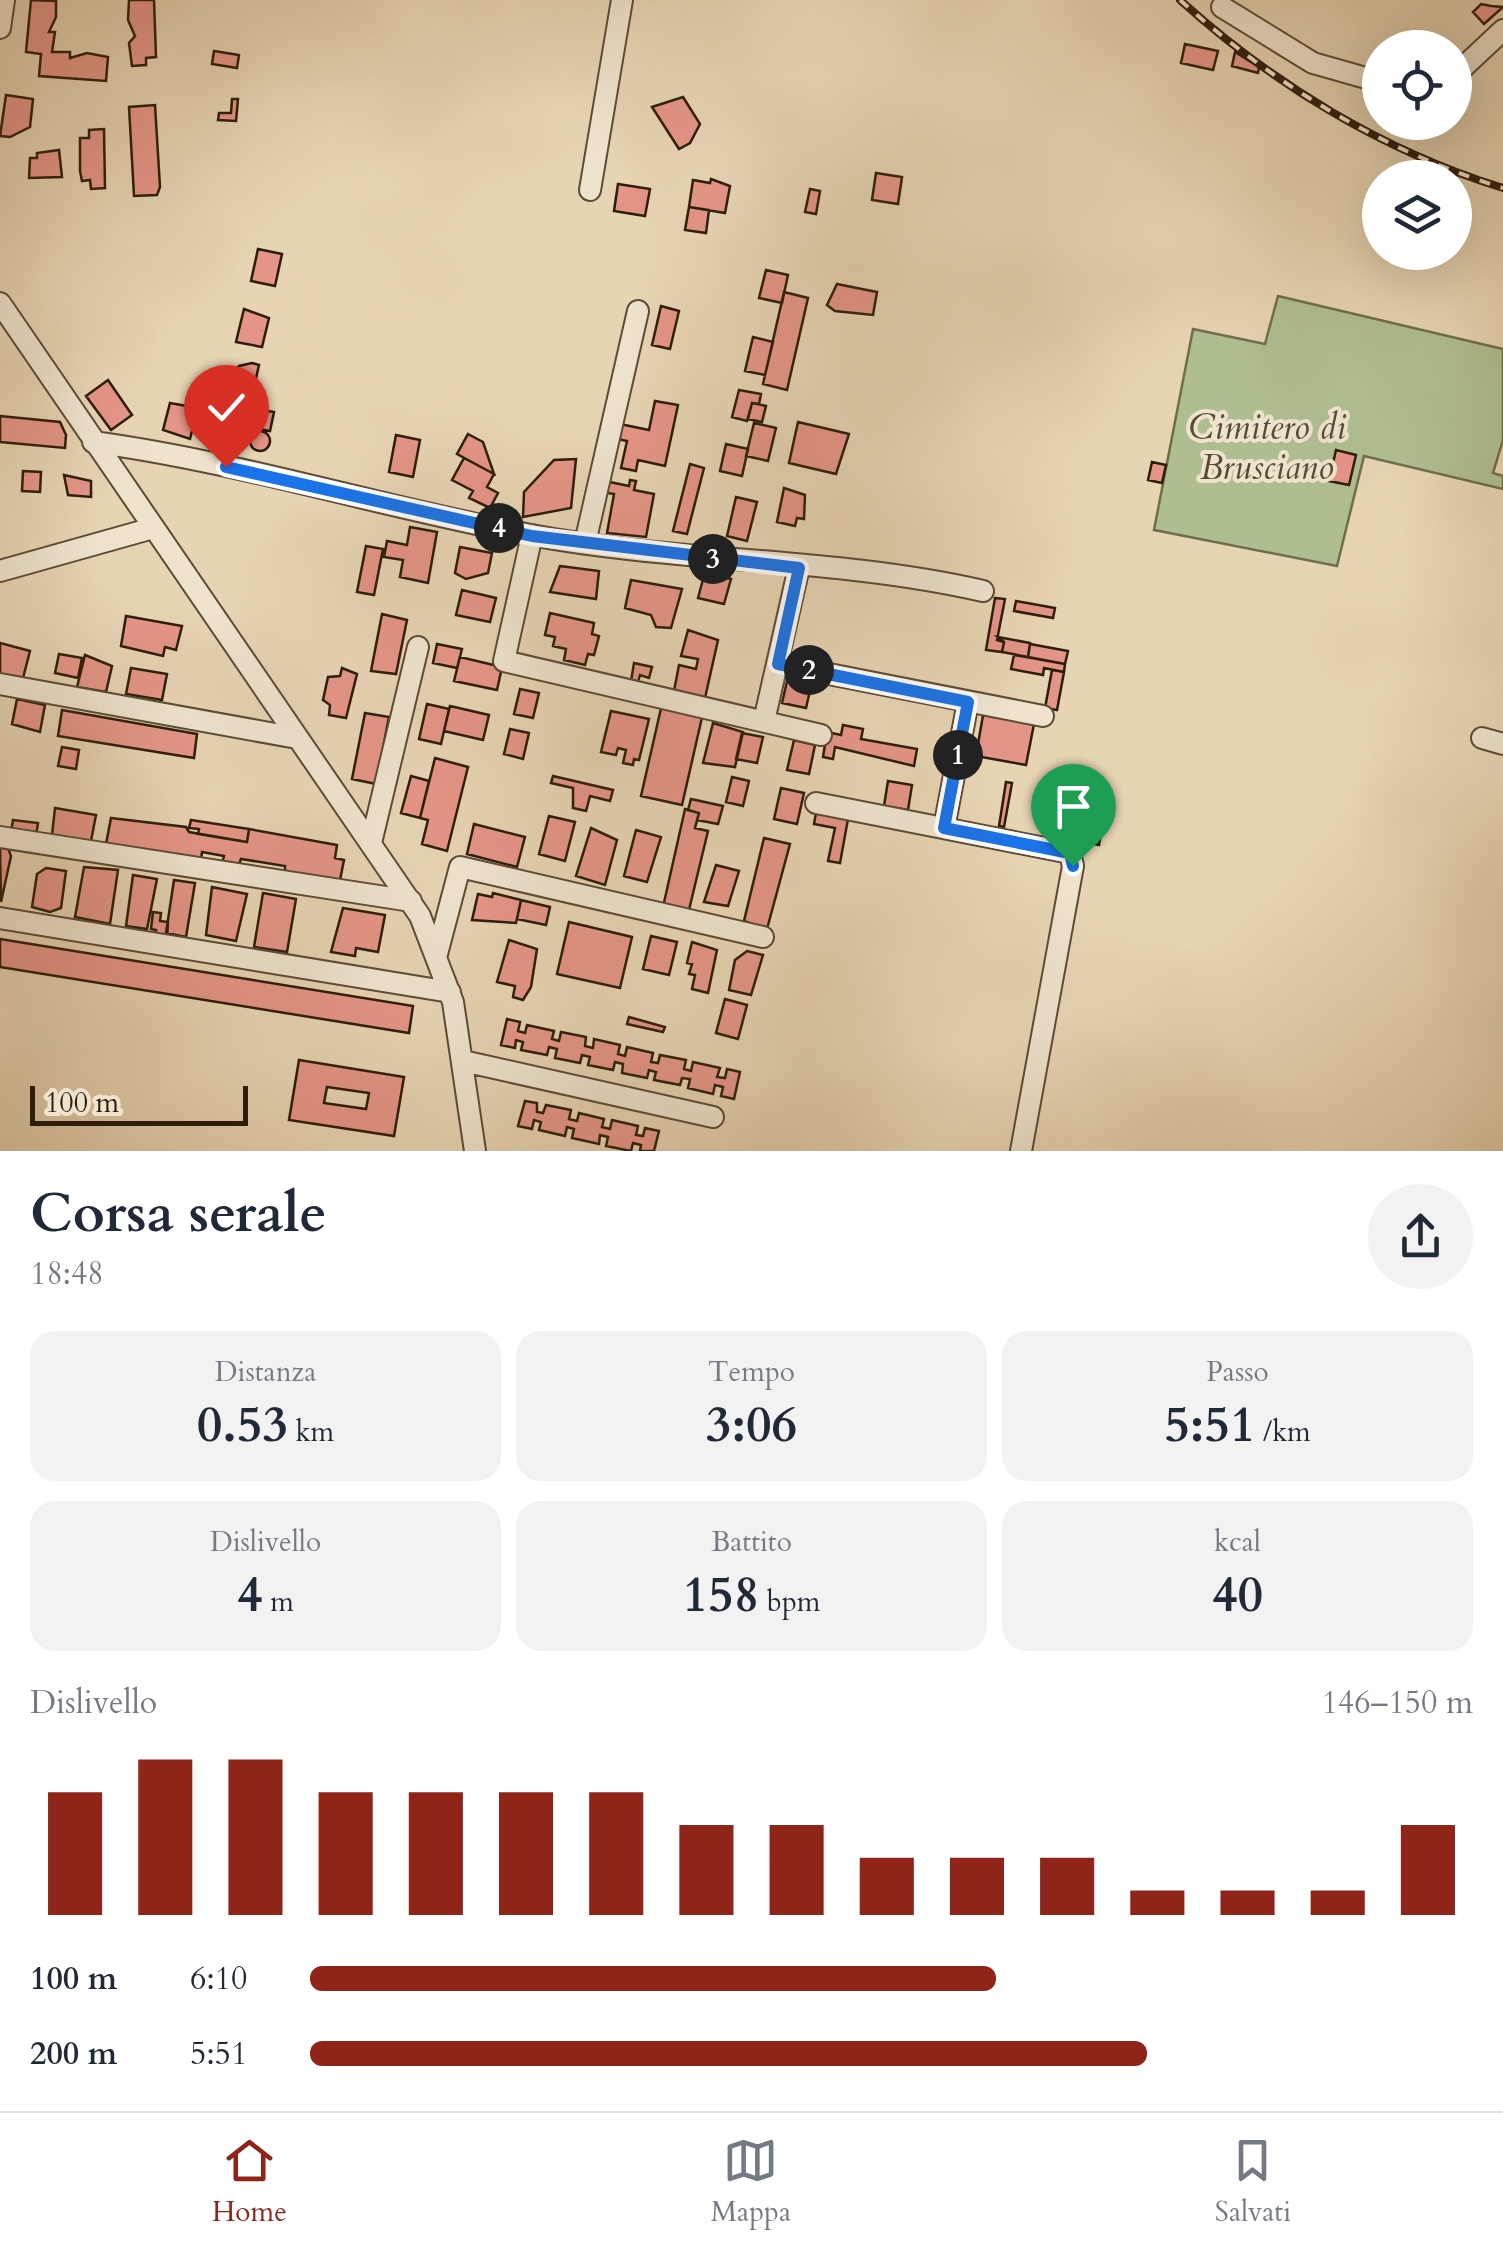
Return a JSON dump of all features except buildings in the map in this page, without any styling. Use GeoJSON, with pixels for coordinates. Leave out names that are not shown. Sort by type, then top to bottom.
{"type":"FeatureCollection","features":[{"type":"Feature","properties":{"kind":"street"},"geometry":{"type":"LineString","coordinates":[[0,28],[4,0]]}},
{"type":"Feature","properties":{"kind":"street"},"geometry":{"type":"LineString","coordinates":[[590,190],[622,0]]}},
{"type":"Feature","properties":{"kind":"street"},"geometry":{"type":"LineString","coordinates":[[1222,8],[1313,63],[1362,77]]}},
{"type":"Feature","properties":{"kind":"street"},"geometry":{"type":"LineString","coordinates":[[1472,60],[1503,30]]}},
{"type":"Feature","properties":{"kind":"street"},"geometry":{"type":"LineString","coordinates":[[0,302],[411,901],[437,954],[450,992],[474,1151]]}},
{"type":"Feature","properties":{"kind":"street"},"geometry":{"type":"LineString","coordinates":[[585,543],[638,311]]}},
{"type":"Feature","properties":{"kind":"street"},"geometry":{"type":"LineString","coordinates":[[93,442],[532,536],[799,568],[932,579],[983,590]]}},
{"type":"Feature","properties":{"kind":"street"},"geometry":{"type":"LineString","coordinates":[[0,571],[153,528]]}},
{"type":"Feature","properties":{"kind":"street"},"geometry":{"type":"LineString","coordinates":[[532,536],[504,661],[822,734]]}},
{"type":"Feature","properties":{"kind":"street"},"geometry":{"type":"LineString","coordinates":[[764,721],[799,568]]}},
{"type":"Feature","properties":{"kind":"street"},"geometry":{"type":"LineString","coordinates":[[371,843],[418,647]]}},
{"type":"Feature","properties":{"kind":"street"},"geometry":{"type":"LineString","coordinates":[[778,664],[1043,716]]}},
{"type":"Feature","properties":{"kind":"street"},"geometry":{"type":"LineString","coordinates":[[0,684],[296,738]]}},
{"type":"Feature","properties":{"kind":"street"},"geometry":{"type":"LineString","coordinates":[[944,828],[968,702]]}},
{"type":"Feature","properties":{"kind":"street"},"geometry":{"type":"LineString","coordinates":[[1482,738],[1503,744]]}},
{"type":"Feature","properties":{"kind":"street"},"geometry":{"type":"LineString","coordinates":[[816,803],[1064,851],[1072,858],[1021,1151]]}},
{"type":"Feature","properties":{"kind":"street"},"geometry":{"type":"LineString","coordinates":[[0,837],[411,901]]}},
{"type":"Feature","properties":{"kind":"street"},"geometry":{"type":"LineString","coordinates":[[437,954],[460,867],[763,937]]}},
{"type":"Feature","properties":{"kind":"street"},"geometry":{"type":"LineString","coordinates":[[0,918],[450,992]]}},
{"type":"Feature","properties":{"kind":"street"},"geometry":{"type":"LineString","coordinates":[[463,1061],[713,1117]]}},
{"type":"Feature","properties":{"kind":"green space","name":"Cimitero di Brusciano"},"geometry":{"type":"Polygon","coordinates":[[[1278,296],[1503,349],[1503,440],[1493,473],[1503,476],[1503,489],[1364,456],[1337,566],[1154,530],[1193,329],[1265,344],[1278,296]]]}},
{"type":"Feature","properties":{"kind":"railway"},"geometry":{"type":"LineString","coordinates":[[1180,0],[1253,60],[1331,112],[1415,155],[1503,188]]}},
{"type":"Feature","properties":{"kind":"route"},"geometry":{"type":"LineString","coordinates":[[226,467],[532,536],[799,568],[778,664],[968,702],[944,828],[1070,853],[1073,866]]}}]}
